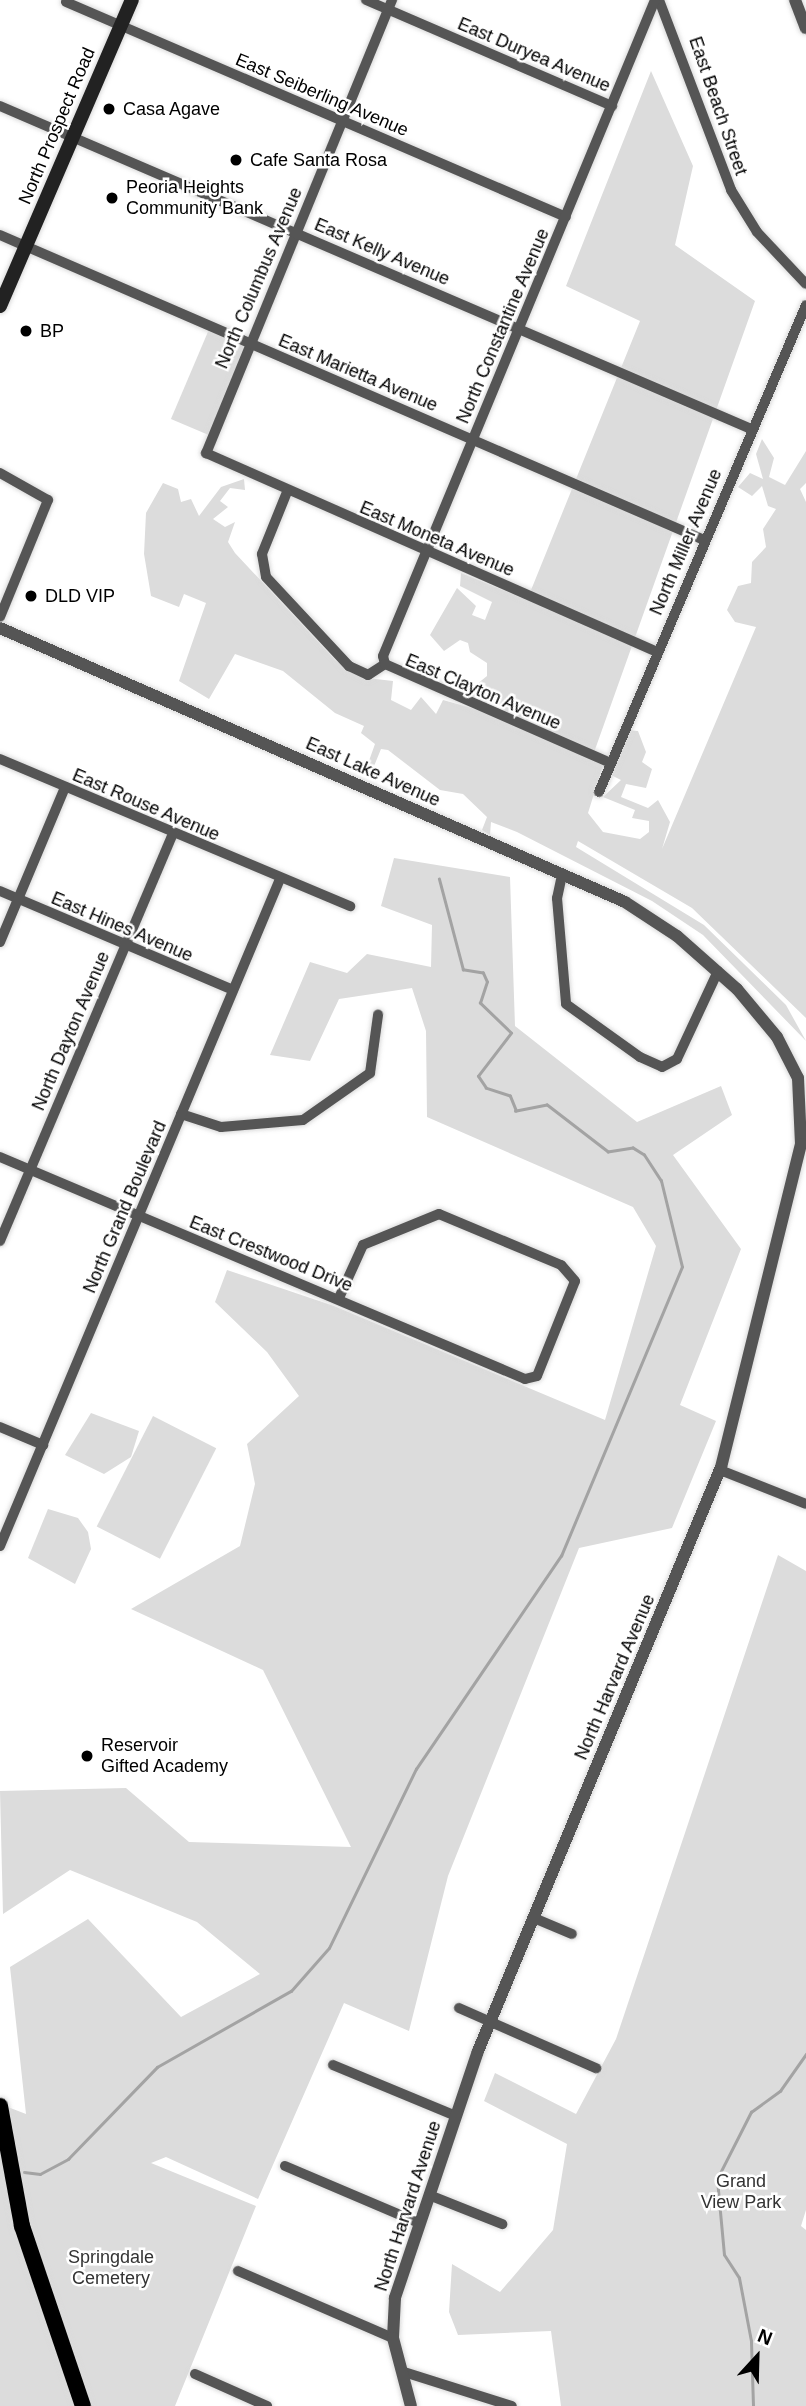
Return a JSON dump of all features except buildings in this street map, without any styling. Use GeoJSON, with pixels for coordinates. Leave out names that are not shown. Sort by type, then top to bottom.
{"type":"FeatureCollection","features":[{"type":"Feature","properties":{"kind":"highway"},"geometry":{"type":"LineString","coordinates":[[0,2106],[22,2226],[83,2406]]}},
{"type":"Feature","properties":{"kind":"main road","name":"North Prospect Road"},"geometry":{"type":"LineString","coordinates":[[0,306],[132,0]]}},
{"type":"Feature","properties":{"kind":"street","name":"East Duryea Avenue"},"geometry":{"type":"LineString","coordinates":[[366,0],[390,5],[612,106]]}},
{"type":"Feature","properties":{"kind":"street","name":"North Constantine Avenue"},"geometry":{"type":"LineString","coordinates":[[385,664],[427,551],[657,0]]}},
{"type":"Feature","properties":{"kind":"street","name":"East Beach Street"},"geometry":{"type":"LineString","coordinates":[[657,0],[731,190],[763,239],[806,284]]}},
{"type":"Feature","properties":{"kind":"street"},"geometry":{"type":"LineString","coordinates":[[795,0],[806,28]]}},
{"type":"Feature","properties":{"kind":"street","name":"East Seiberling Avenue"},"geometry":{"type":"LineString","coordinates":[[66,2],[566,218]]}},
{"type":"Feature","properties":{"kind":"street","name":"North Columbus Avenue"},"geometry":{"type":"LineString","coordinates":[[206,453],[248,343],[390,5]]}},
{"type":"Feature","properties":{"kind":"street","name":"East Kelly Avenue"},"geometry":{"type":"LineString","coordinates":[[0,106],[751,429]]}},
{"type":"Feature","properties":{"kind":"street","name":"East Marietta Avenue"},"geometry":{"type":"LineString","coordinates":[[0,235],[704,540]]}},
{"type":"Feature","properties":{"kind":"street","name":"North Miller Avenue"},"geometry":{"type":"LineString","coordinates":[[599,792],[751,429],[806,305]]}},
{"type":"Feature","properties":{"kind":"street","name":"East Moneta Avenue"},"geometry":{"type":"LineString","coordinates":[[206,453],[287,492],[658,652]]}},
{"type":"Feature","properties":{"kind":"street"},"geometry":{"type":"LineString","coordinates":[[0,473],[47,498],[0,617]]}},
{"type":"Feature","properties":{"kind":"street","name":"East Clayton Avenue"},"geometry":{"type":"LineString","coordinates":[[287,492],[261,556],[266,577],[349,666],[368,675],[385,664],[611,763]]}},
{"type":"Feature","properties":{"kind":"street","name":"East Lake Avenue"},"geometry":{"type":"LineString","coordinates":[[0,628],[630,905],[718,971]]}},
{"type":"Feature","properties":{"kind":"street","name":"East Rouse Avenue"},"geometry":{"type":"LineString","coordinates":[[0,759],[280,879],[350,906]]}},
{"type":"Feature","properties":{"kind":"street"},"geometry":{"type":"LineString","coordinates":[[0,942],[65,787]]}},
{"type":"Feature","properties":{"kind":"street","name":"North Dayton Avenue"},"geometry":{"type":"LineString","coordinates":[[0,1241],[173,833]]}},
{"type":"Feature","properties":{"kind":"street"},"geometry":{"type":"LineString","coordinates":[[562,875],[557,898],[566,1004],[640,1057],[660,1067],[677,1059],[718,971]]}},
{"type":"Feature","properties":{"kind":"street","name":"North Grand Boulevard"},"geometry":{"type":"LineString","coordinates":[[0,1546],[280,879]]}},
{"type":"Feature","properties":{"kind":"street","name":"East Hines Avenue"},"geometry":{"type":"LineString","coordinates":[[0,891],[233,990]]}},
{"type":"Feature","properties":{"kind":"street","name":"North Harvard Avenue"},"geometry":{"type":"LineString","coordinates":[[411,2406],[393,2338],[395,2298],[490,2024],[720,1470],[804,1122],[798,1078],[786,1052],[718,971]]}},
{"type":"Feature","properties":{"kind":"street"},"geometry":{"type":"LineString","coordinates":[[181,1114],[217,1126],[303,1120],[370,1073],[378,1015]]}},
{"type":"Feature","properties":{"kind":"street","name":"East Crestwood Drive"},"geometry":{"type":"LineString","coordinates":[[0,1157],[530,1380],[542,1363],[573,1276],[452,1217],[433,1215],[367,1242],[339,1298]]}},
{"type":"Feature","properties":{"kind":"street"},"geometry":{"type":"LineString","coordinates":[[0,1427],[43,1445]]}},
{"type":"Feature","properties":{"kind":"street"},"geometry":{"type":"LineString","coordinates":[[720,1470],[806,1504]]}},
{"type":"Feature","properties":{"kind":"street"},"geometry":{"type":"LineString","coordinates":[[534,1918],[572,1934]]}},
{"type":"Feature","properties":{"kind":"street"},"geometry":{"type":"LineString","coordinates":[[459,2008],[490,2024],[596,2068]]}},
{"type":"Feature","properties":{"kind":"street"},"geometry":{"type":"LineString","coordinates":[[334,2064],[456,2116]]}},
{"type":"Feature","properties":{"kind":"street"},"geometry":{"type":"LineString","coordinates":[[285,2166],[419,2223]]}},
{"type":"Feature","properties":{"kind":"street"},"geometry":{"type":"LineString","coordinates":[[429,2195],[502,2224]]}},
{"type":"Feature","properties":{"kind":"street"},"geometry":{"type":"LineString","coordinates":[[238,2271],[393,2338]]}},
{"type":"Feature","properties":{"kind":"street"},"geometry":{"type":"LineString","coordinates":[[404,2372],[512,2406]]}},
{"type":"Feature","properties":{"kind":"street"},"geometry":{"type":"LineString","coordinates":[[195,2374],[267,2406]]}},
{"type":"Feature","properties":{"kind":"green space"},"geometry":{"type":"Polygon","coordinates":[[[651,71],[693,166],[675,245],[755,301],[592,758],[603,765],[588,813],[603,832],[640,839],[649,832],[649,821],[632,818],[635,810],[603,797],[621,780],[611,775],[627,730],[638,731],[646,752],[642,762],[652,769],[646,788],[626,784],[621,797],[648,808],[658,800],[670,822],[662,849],[756,627],[735,622],[727,610],[738,586],[751,583],[752,562],[766,547],[763,529],[776,509],[768,506],[762,486],[752,496],[738,487],[750,473],[763,479],[756,454],[762,439],[774,458],[769,477],[785,485],[806,451],[806,483],[800,489],[806,502],[806,1018],[692,908],[578,841],[576,847],[704,925],[786,1005],[806,1041],[703,935],[652,901],[517,832],[491,822],[490,835],[482,830],[487,817],[463,794],[440,790],[388,750],[381,749],[370,776],[365,772],[375,744],[361,733],[364,726],[335,713],[283,671],[235,654],[209,699],[179,681],[206,603],[184,594],[179,607],[151,596],[144,554],[146,513],[163,483],[178,489],[181,502],[191,499],[199,516],[221,487],[244,479],[245,490],[230,488],[220,501],[228,507],[213,519],[225,527],[235,522],[228,542],[235,553],[336,661],[367,678],[393,681],[391,700],[411,710],[421,697],[436,714],[443,700],[475,709],[480,701],[466,693],[487,676],[487,663],[470,652],[468,643],[460,640],[444,651],[430,635],[457,588],[476,606],[472,615],[485,620],[492,602],[460,586],[461,573],[527,600],[640,321],[566,286],[651,71]]]}},
{"type":"Feature","properties":{"kind":"green space"},"geometry":{"type":"Polygon","coordinates":[[[210,327],[248,343],[209,435],[171,419],[210,327]]]}},
{"type":"Feature","properties":{"kind":"green space","name":"Springdale Cemetery"},"geometry":{"type":"Polygon","coordinates":[[[394,858],[510,877],[515,1026],[637,1122],[721,1086],[732,1115],[673,1155],[741,1249],[680,1405],[716,1421],[672,1528],[579,1548],[448,1876],[409,2031],[344,2003],[258,2199],[166,2157],[151,2163],[256,2206],[175,2406],[0,2406],[0,2104],[26,2114],[10,1967],[88,1919],[181,2017],[260,1974],[197,1922],[70,1870],[3,1914],[0,1791],[126,1788],[189,1842],[351,1847],[263,1670],[131,1609],[240,1546],[255,1484],[247,1444],[299,1396],[267,1352],[215,1302],[227,1270],[334,1306],[605,1420],[656,1246],[633,1207],[427,1117],[426,1031],[412,988],[339,999],[310,1061],[270,1055],[310,962],[347,973],[367,954],[431,967],[432,925],[381,906],[394,858]]]}},
{"type":"Feature","properties":{"kind":"green space"},"geometry":{"type":"Polygon","coordinates":[[[91,1413],[139,1431],[131,1457],[104,1474],[65,1455],[91,1413]]]}},
{"type":"Feature","properties":{"kind":"green space"},"geometry":{"type":"Polygon","coordinates":[[[153,1416],[216,1448],[160,1559],[97,1526],[153,1416]]]}},
{"type":"Feature","properties":{"kind":"green space"},"geometry":{"type":"Polygon","coordinates":[[[48,1509],[78,1518],[88,1532],[91,1549],[75,1584],[28,1558],[48,1509]]]}},
{"type":"Feature","properties":{"kind":"green space","name":"Grand View Park"},"geometry":{"type":"Polygon","coordinates":[[[778,1555],[806,1571],[806,2210],[801,2226],[806,2230],[806,2406],[561,2406],[551,2331],[458,2335],[449,2312],[452,2264],[500,2292],[553,2230],[567,2144],[484,2101],[495,2073],[576,2114],[616,2039],[778,1555]]]}},
{"type":"Feature","properties":{"kind":"waterway"},"geometry":{"type":"LineString","coordinates":[[24,2172],[40,2174],[68,2159],[157,2067],[291,1991],[329,1948],[416,1769],[561,1556],[682,1267],[661,1181],[644,1155],[633,1148],[608,1152],[547,1105],[516,1111],[510,1096],[486,1088],[478,1076],[511,1033],[480,1003],[487,982],[483,973],[463,970],[439,879]]}},
{"type":"Feature","properties":{"kind":"waterway"},"geometry":{"type":"LineString","coordinates":[[753,2406],[751,2341],[739,2278],[724,2255],[717,2179],[751,2112],[780,2091],[806,2054]]}},
{"type":"Feature","properties":{"kind":"place","name":"Casa Agave"},"geometry":{"type":"Point","coordinates":[109,109]}},
{"type":"Feature","properties":{"kind":"place","name":"Cafe Santa Rosa"},"geometry":{"type":"Point","coordinates":[236,160]}},
{"type":"Feature","properties":{"kind":"place","name":"Peoria Heights Community Bank"},"geometry":{"type":"Point","coordinates":[112,198]}},
{"type":"Feature","properties":{"kind":"place","name":"BP"},"geometry":{"type":"Point","coordinates":[26,331]}},
{"type":"Feature","properties":{"kind":"place","name":"DLD VIP"},"geometry":{"type":"Point","coordinates":[31,596]}},
{"type":"Feature","properties":{"kind":"place","name":"Reservoir Gifted Academy"},"geometry":{"type":"Point","coordinates":[87,1756]}}]}
